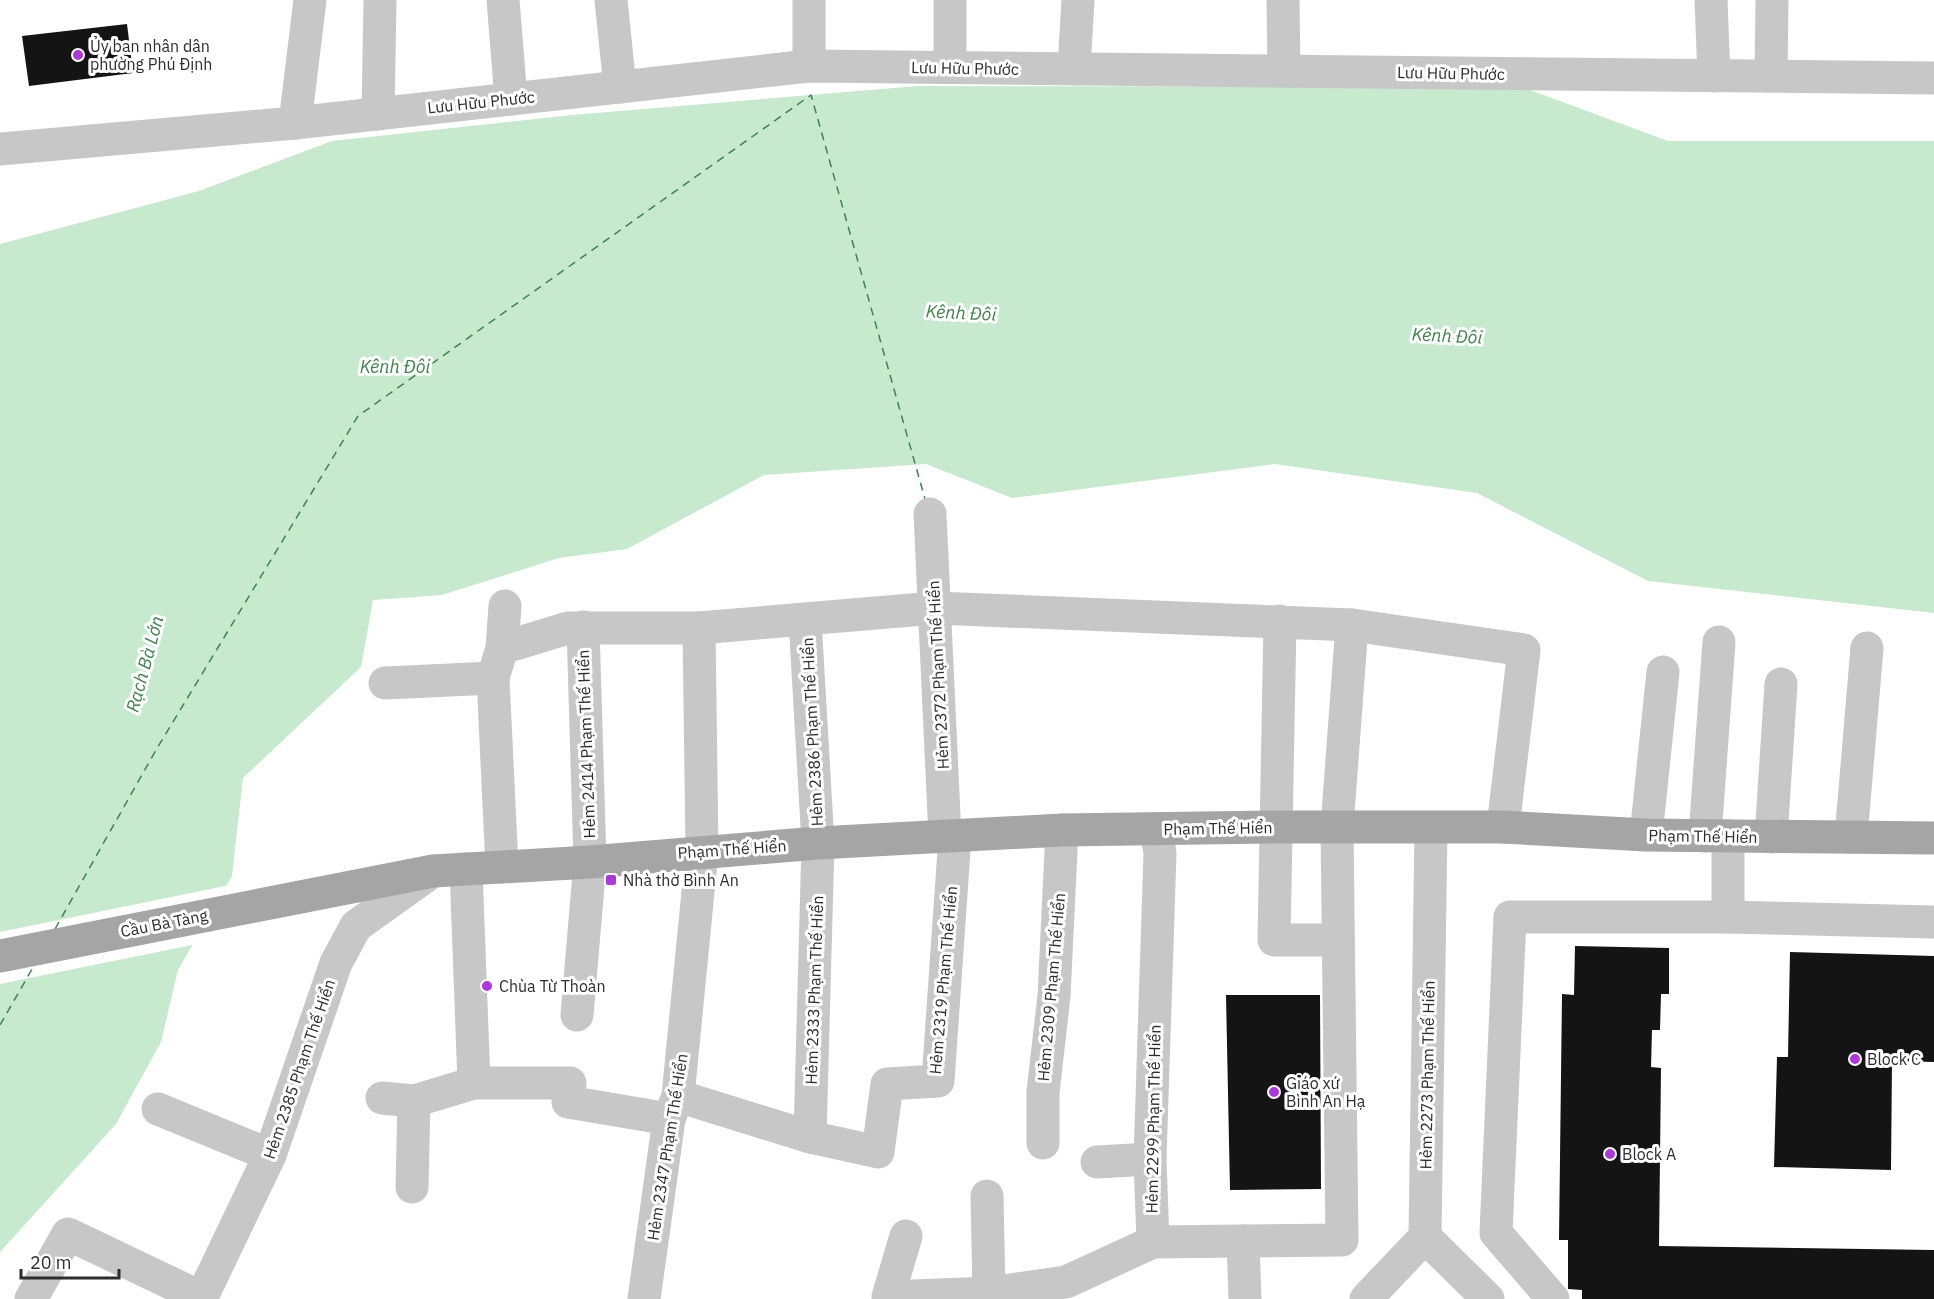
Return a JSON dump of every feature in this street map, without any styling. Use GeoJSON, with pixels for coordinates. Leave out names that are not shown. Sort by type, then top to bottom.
{"type":"FeatureCollection","features":[{"type":"Feature","properties":{"kind":"main road","name":"Phạm Thế Hiển"},"geometry":{"type":"LineString","coordinates":[[434,871],[590,862],[819,843],[1062,830],[1503,827],[1646,835],[1934,838]]}},
{"type":"Feature","properties":{"kind":"main road","name":"Cầu Bà Tàng"},"geometry":{"type":"LineString","coordinates":[[0,956],[434,871]]}},
{"type":"Feature","properties":{"kind":"street"},"geometry":{"type":"LineString","coordinates":[[295,123],[310,0]]}},
{"type":"Feature","properties":{"kind":"street"},"geometry":{"type":"LineString","coordinates":[[378,114],[380,0]]}},
{"type":"Feature","properties":{"kind":"street"},"geometry":{"type":"LineString","coordinates":[[503,0],[511,99]]}},
{"type":"Feature","properties":{"kind":"street"},"geometry":{"type":"LineString","coordinates":[[611,0],[620,87]]}},
{"type":"Feature","properties":{"kind":"street"},"geometry":{"type":"LineString","coordinates":[[809,0],[809,66]]}},
{"type":"Feature","properties":{"kind":"street"},"geometry":{"type":"LineString","coordinates":[[950,0],[950,68]]}},
{"type":"Feature","properties":{"kind":"street"},"geometry":{"type":"LineString","coordinates":[[1074,69],[1078,0]]}},
{"type":"Feature","properties":{"kind":"street"},"geometry":{"type":"LineString","coordinates":[[1283,0],[1284,71]]}},
{"type":"Feature","properties":{"kind":"street"},"geometry":{"type":"LineString","coordinates":[[1711,0],[1714,76]]}},
{"type":"Feature","properties":{"kind":"street"},"geometry":{"type":"LineString","coordinates":[[1772,0],[1772,76]]}},
{"type":"Feature","properties":{"kind":"street","name":"Lưu Hữu Phước"},"geometry":{"type":"LineString","coordinates":[[0,149],[295,123],[809,66],[1934,78]]}},
{"type":"Feature","properties":{"kind":"street","name":"Hẻm 2372 Phạm Thế Hiển"},"geometry":{"type":"LineString","coordinates":[[930,514],[950,836]]}},
{"type":"Feature","properties":{"kind":"street"},"geometry":{"type":"LineString","coordinates":[[502,867],[498,663],[505,606]]}},
{"type":"Feature","properties":{"kind":"street"},"geometry":{"type":"LineString","coordinates":[[385,683],[498,663],[568,628],[583,627],[699,628],[935,608],[1352,625],[1524,650],[1503,827]]}},
{"type":"Feature","properties":{"kind":"street","name":"Hẻm 2386 Phạm Thế Hiển"},"geometry":{"type":"LineString","coordinates":[[805,620],[819,843]]}},
{"type":"Feature","properties":{"kind":"street"},"geometry":{"type":"LineString","coordinates":[[1280,621],[1274,827],[1274,940],[1338,940]]}},
{"type":"Feature","properties":{"kind":"street"},"geometry":{"type":"LineString","coordinates":[[906,1236],[888,1297],[989,1293],[1066,1282],[1153,1242],[1342,1240],[1337,827],[1352,625]]}},
{"type":"Feature","properties":{"kind":"street","name":"Hẻm 2414 Phạm Thế Hiển"},"geometry":{"type":"LineString","coordinates":[[577,1014],[590,862],[583,627]]}},
{"type":"Feature","properties":{"kind":"street","name":"Hẻm 2347 Phạm Thế Hiển"},"geometry":{"type":"LineString","coordinates":[[644,1299],[673,1108],[702,851],[699,628]]}},
{"type":"Feature","properties":{"kind":"street"},"geometry":{"type":"LineString","coordinates":[[1719,642],[1716,836],[1728,917]]}},
{"type":"Feature","properties":{"kind":"street"},"geometry":{"type":"LineString","coordinates":[[1851,837],[1867,648]]}},
{"type":"Feature","properties":{"kind":"street"},"geometry":{"type":"LineString","coordinates":[[1646,835],[1662,672]]}},
{"type":"Feature","properties":{"kind":"street"},"geometry":{"type":"LineString","coordinates":[[1771,837],[1781,684]]}},
{"type":"Feature","properties":{"kind":"street","name":"Hẻm 2273 Phạm Thế Hiển"},"geometry":{"type":"LineString","coordinates":[[1425,1237],[1431,828]]}},
{"type":"Feature","properties":{"kind":"street","name":"Hẻm 2309 Phạm Thế Hiển"},"geometry":{"type":"LineString","coordinates":[[1044,1143],[1043,1092],[1054,996],[1062,830]]}},
{"type":"Feature","properties":{"kind":"street","name":"Hẻm 2299 Phạm Thế Hiển"},"geometry":{"type":"LineString","coordinates":[[1153,1242],[1150,1159],[1160,853],[1156,830]]}},
{"type":"Feature","properties":{"kind":"street","name":"Hẻm 2319 Phạm Thế Hiển"},"geometry":{"type":"LineString","coordinates":[[810,1137],[878,1152],[887,1084],[938,1081],[950,836]]}},
{"type":"Feature","properties":{"kind":"street","name":"Hẻm 2333 Phạm Thế Hiển"},"geometry":{"type":"LineString","coordinates":[[810,1137],[819,843]]}},
{"type":"Feature","properties":{"kind":"street"},"geometry":{"type":"LineString","coordinates":[[466,869],[474,1083]]}},
{"type":"Feature","properties":{"kind":"street","name":"Hẻm 2385 Phạm Thế Hiển"},"geometry":{"type":"LineString","coordinates":[[202,1299],[270,1155],[336,963],[356,926],[434,871]]}},
{"type":"Feature","properties":{"kind":"street"},"geometry":{"type":"LineString","coordinates":[[1553,1299],[1496,1233],[1510,916],[1728,917],[1934,922]]}},
{"type":"Feature","properties":{"kind":"street"},"geometry":{"type":"LineString","coordinates":[[382,1098],[414,1101],[474,1083],[570,1083],[568,1102],[673,1108],[810,1137]]}},
{"type":"Feature","properties":{"kind":"street"},"geometry":{"type":"LineString","coordinates":[[412,1187],[414,1101]]}},
{"type":"Feature","properties":{"kind":"street"},"geometry":{"type":"LineString","coordinates":[[158,1109],[270,1155]]}},
{"type":"Feature","properties":{"kind":"street"},"geometry":{"type":"LineString","coordinates":[[1097,1162],[1150,1159]]}},
{"type":"Feature","properties":{"kind":"street"},"geometry":{"type":"LineString","coordinates":[[987,1196],[989,1293]]}},
{"type":"Feature","properties":{"kind":"street"},"geometry":{"type":"LineString","coordinates":[[31,1299],[68,1234],[202,1299]]}},
{"type":"Feature","properties":{"kind":"street"},"geometry":{"type":"LineString","coordinates":[[1366,1299],[1425,1237],[1488,1299]]}},
{"type":"Feature","properties":{"kind":"street"},"geometry":{"type":"LineString","coordinates":[[1243,1241],[1245,1299]]}},
{"type":"Feature","properties":{"kind":"water","name":"Kênh Đôi"},"geometry":{"type":"Polygon","coordinates":[[[918,86],[1522,87],[1668,141],[1934,141],[1934,613],[1648,581],[1477,493],[1275,464],[1012,498],[926,464],[764,475],[627,549],[559,558],[442,595],[373,600],[361,667],[243,778],[232,876],[178,970],[161,1042],[116,1124],[0,1252],[0,244],[199,191],[332,141],[572,115],[918,86]]]}},
{"type":"Feature","properties":{"kind":"pier"},"geometry":{"type":"Polygon","coordinates":[[[230,885],[197,944],[0,984],[0,932],[230,885]]]}},
{"type":"Feature","properties":{"kind":"building","name":"Ủy ban nhân dân phường Phú Định"},"geometry":{"type":"Polygon","coordinates":[[[127,24],[133,73],[29,86],[22,36],[127,24]]]}},
{"type":"Feature","properties":{"kind":"building","name":"Block A"},"geometry":{"type":"Polygon","coordinates":[[[1575,946],[1669,948],[1669,994],[1661,994],[1660,1030],[1652,1030],[1651,1067],[1661,1068],[1659,1246],[1934,1250],[1934,1299],[1582,1299],[1582,1290],[1568,1289],[1568,1240],[1559,1240],[1562,994],[1574,995],[1575,946]]]}},
{"type":"Feature","properties":{"kind":"building","name":"Block C"},"geometry":{"type":"Polygon","coordinates":[[[1790,952],[1934,956],[1934,1062],[1892,1061],[1891,1170],[1774,1167],[1777,1057],[1788,1057],[1790,952]]]}},
{"type":"Feature","properties":{"kind":"building","name":"Giáo xứ Bình An Hạ"},"geometry":{"type":"Polygon","coordinates":[[[1226,995],[1320,995],[1321,1189],[1230,1190],[1226,995]]]}},
{"type":"Feature","properties":{"kind":"ferry route"},"geometry":{"type":"LineString","coordinates":[[55,929],[156,750],[358,416],[811,95],[925,499]]}},
{"type":"Feature","properties":{"kind":"ferry route"},"geometry":{"type":"LineString","coordinates":[[0,1025],[35,964]]}},
{"type":"Feature","properties":{"kind":"place","name":"Ủy ban nhân dân phường Phú Định"},"geometry":{"type":"Point","coordinates":[78,55]}},
{"type":"Feature","properties":{"kind":"place","name":"Nhà thờ Bình An"},"geometry":{"type":"Point","coordinates":[611,880]}},
{"type":"Feature","properties":{"kind":"place","name":"Chùa Từ Thoàn"},"geometry":{"type":"Point","coordinates":[487,986]}},
{"type":"Feature","properties":{"kind":"place","name":"Block C"},"geometry":{"type":"Point","coordinates":[1855,1059]}},
{"type":"Feature","properties":{"kind":"place","name":"Giáo xứ Bình An Hạ"},"geometry":{"type":"Point","coordinates":[1274,1092]}},
{"type":"Feature","properties":{"kind":"place","name":"Block A"},"geometry":{"type":"Point","coordinates":[1610,1154]}},
{"type":"Feature","properties":{"kind":"water label","name":"Rạch Bà Lớn"},"geometry":{"type":"Point","coordinates":[145,664]}}]}
